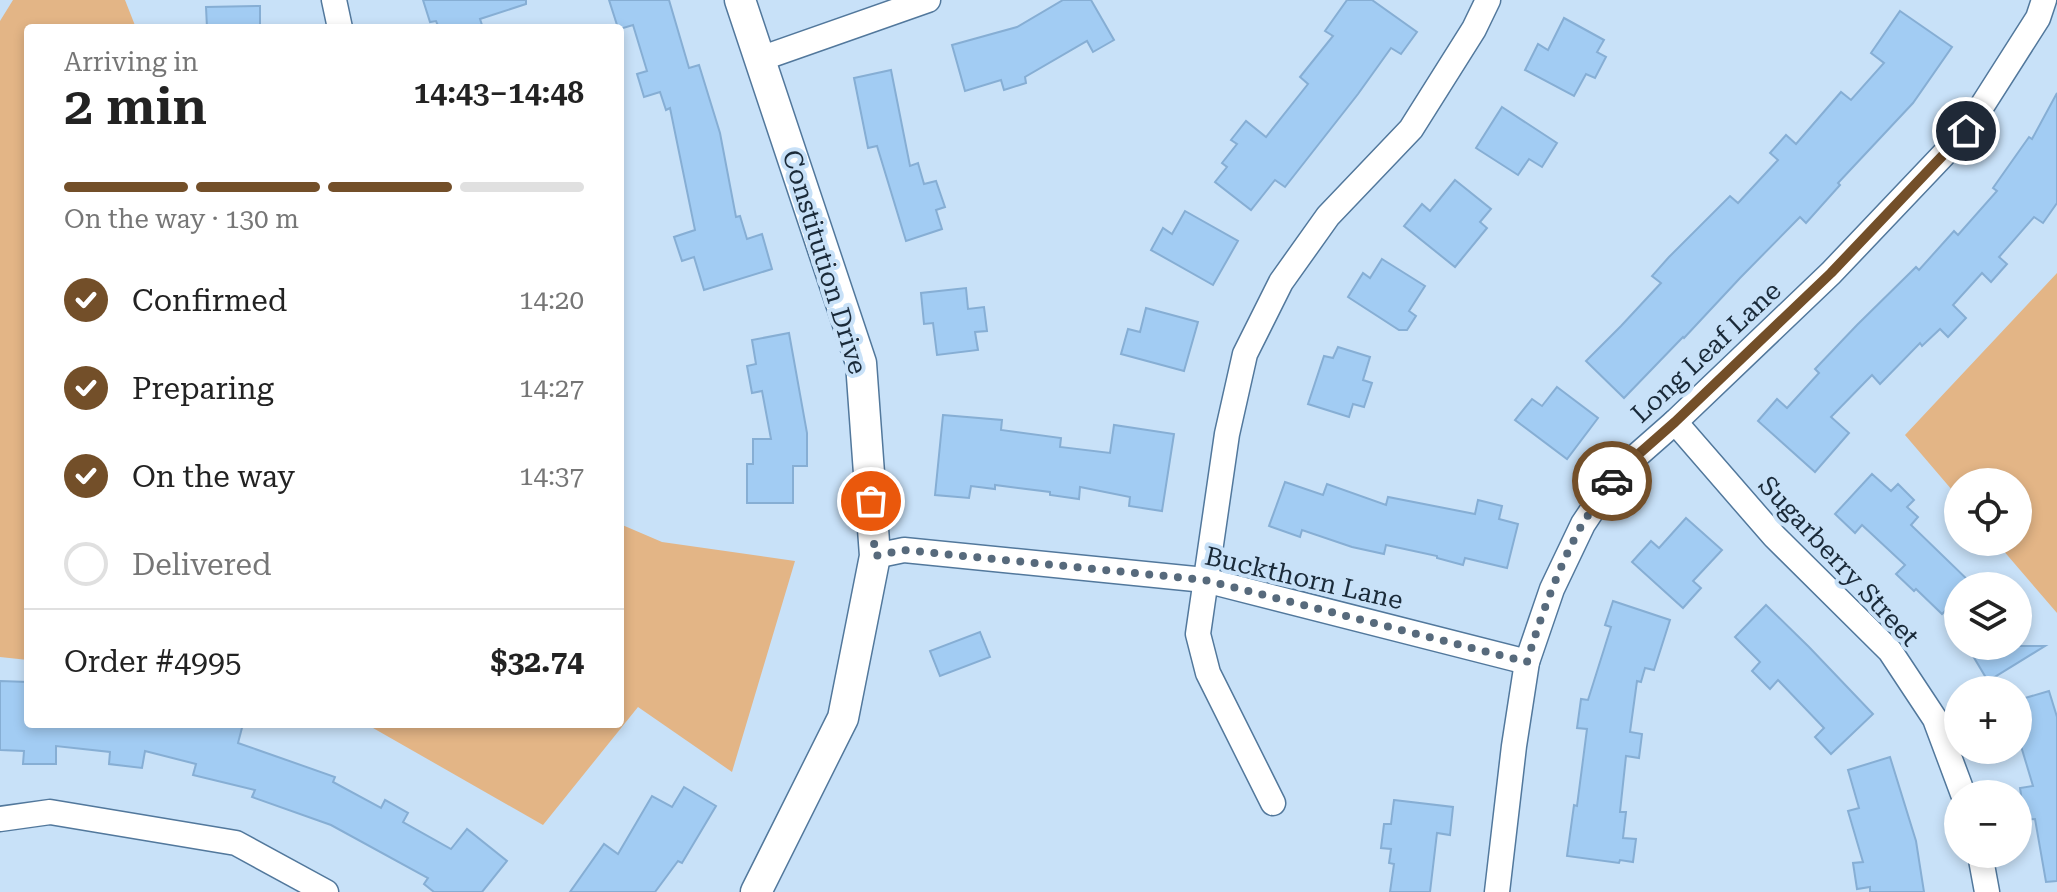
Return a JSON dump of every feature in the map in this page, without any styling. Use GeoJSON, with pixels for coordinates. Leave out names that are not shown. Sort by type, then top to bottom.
{"type":"FeatureCollection","features":[{"type":"Feature","properties":{"kind":"street"},"geometry":{"type":"LineString","coordinates":[[334,0],[339,24]]}},
{"type":"Feature","properties":{"kind":"street","name":"Constitution Drive"},"geometry":{"type":"LineString","coordinates":[[740,0],[861,363],[875,556],[843,718],[756,892]]}},
{"type":"Feature","properties":{"kind":"street"},"geometry":{"type":"LineString","coordinates":[[760,59],[928,0]]}},
{"type":"Feature","properties":{"kind":"street"},"geometry":{"type":"LineString","coordinates":[[1273,803],[1208,673],[1198,634],[1227,434],[1245,354],[1281,282],[1328,216],[1411,129],[1474,29],[1488,0]]}},
{"type":"Feature","properties":{"kind":"street","name":"Long Leaf Lane"},"geometry":{"type":"LineString","coordinates":[[1497,892],[1527,662],[1552,589],[1583,524],[1617,473],[1831,273],[1966,131],[2038,18],[2044,0]]}},
{"type":"Feature","properties":{"kind":"street","name":"Sugarberry Street"},"geometry":{"type":"LineString","coordinates":[[1675,422],[1774,536],[1890,651],[1935,719],[1958,780]]}},
{"type":"Feature","properties":{"kind":"street","name":"Buckthorn Lane"},"geometry":{"type":"LineString","coordinates":[[875,556],[904,550],[1205,580],[1527,662]]}},
{"type":"Feature","properties":{"kind":"street"},"geometry":{"type":"LineString","coordinates":[[0,819],[50,812],[236,843],[326,892]]}},
{"type":"Feature","properties":{"kind":"street"},"geometry":{"type":"LineString","coordinates":[[1983,868],[1987,892]]}},
{"type":"Feature","properties":{"kind":"shaded area"},"geometry":{"type":"Polygon","coordinates":[[[13,0],[125,0],[134,24],[24,24],[24,660],[0,657],[0,21],[13,0]]]}},
{"type":"Feature","properties":{"kind":"shaded area"},"geometry":{"type":"Polygon","coordinates":[[[2057,273],[2057,613],[2032,584],[2032,572],[2022,572],[2008,556],[2032,556],[2032,468],[1944,468],[1944,481],[1905,435],[2057,273]]]}},
{"type":"Feature","properties":{"kind":"shaded area"},"geometry":{"type":"Polygon","coordinates":[[[624,526],[662,542],[795,561],[732,772],[638,707],[624,724],[624,526]]]}},
{"type":"Feature","properties":{"kind":"shaded area"},"geometry":{"type":"Polygon","coordinates":[[[373,728],[621,728],[543,825],[373,728]]]}},
{"type":"Feature","properties":{"kind":"building"},"geometry":{"type":"Polygon","coordinates":[[[423,0],[526,0],[526,4],[480,19],[482,24],[430,22],[423,0]]]}},
{"type":"Feature","properties":{"kind":"building"},"geometry":{"type":"Polygon","coordinates":[[[609,0],[669,0],[689,68],[699,65],[720,133],[736,217],[740,216],[747,239],[762,234],[772,269],[704,290],[694,257],[682,261],[674,237],[695,230],[670,108],[666,110],[660,92],[644,97],[637,74],[647,71],[633,25],[624,28],[624,24],[617,24],[609,0]]]}},
{"type":"Feature","properties":{"kind":"building"},"geometry":{"type":"Polygon","coordinates":[[[1063,0],[1091,0],[1114,40],[1093,52],[1087,41],[1025,77],[1026,83],[1004,90],[1001,80],[965,91],[952,45],[1017,27],[1063,0]]]}},
{"type":"Feature","properties":{"kind":"building"},"geometry":{"type":"Polygon","coordinates":[[[1347,0],[1372,0],[1417,32],[1401,54],[1391,48],[1285,187],[1275,180],[1251,210],[1215,182],[1227,167],[1222,163],[1237,144],[1231,140],[1246,121],[1266,137],[1308,84],[1300,77],[1333,36],[1325,31],[1347,0]]]}},
{"type":"Feature","properties":{"kind":"building"},"geometry":{"type":"Polygon","coordinates":[[[260,6],[260,24],[207,24],[206,7],[260,6]]]}},
{"type":"Feature","properties":{"kind":"building"},"geometry":{"type":"Polygon","coordinates":[[[1900,11],[1952,47],[1913,103],[1838,183],[1840,185],[1806,223],[1800,217],[1624,398],[1586,361],[1661,283],[1652,276],[1669,257],[1730,196],[1738,203],[1778,160],[1770,153],[1786,135],[1796,144],[1841,92],[1851,100],[1884,63],[1871,53],[1900,11]]]}},
{"type":"Feature","properties":{"kind":"building"},"geometry":{"type":"Polygon","coordinates":[[[1564,18],[1604,40],[1597,52],[1606,57],[1595,78],[1586,74],[1574,96],[1525,70],[1538,44],[1548,50],[1564,18]]]}},
{"type":"Feature","properties":{"kind":"building"},"geometry":{"type":"Polygon","coordinates":[[[891,70],[910,166],[918,163],[924,184],[936,181],[945,207],[936,210],[942,229],[906,241],[877,146],[868,148],[854,78],[891,70]]]}},
{"type":"Feature","properties":{"kind":"building"},"geometry":{"type":"Polygon","coordinates":[[[2057,93],[2057,203],[2043,223],[2034,217],[1999,257],[2007,264],[1991,282],[1982,273],[1953,305],[1966,318],[1948,337],[1940,329],[1922,346],[1920,343],[1880,384],[1872,375],[1831,417],[1849,433],[1815,472],[1758,421],[1777,399],[1787,408],[1819,373],[1815,369],[1857,325],[1916,267],[1919,270],[1954,231],[1958,235],[1997,191],[1993,188],[2029,137],[2032,139],[2057,93]]]}},
{"type":"Feature","properties":{"kind":"building"},"geometry":{"type":"Polygon","coordinates":[[[1502,107],[1557,143],[1542,167],[1529,159],[1518,175],[1476,148],[1502,107]]]}},
{"type":"Feature","properties":{"kind":"building"},"geometry":{"type":"Polygon","coordinates":[[[1455,180],[1491,209],[1480,222],[1487,228],[1455,267],[1404,226],[1422,204],[1430,211],[1455,180]]]}},
{"type":"Feature","properties":{"kind":"building"},"geometry":{"type":"Polygon","coordinates":[[[1185,211],[1238,241],[1213,285],[1151,250],[1163,228],[1172,234],[1185,211]]]}},
{"type":"Feature","properties":{"kind":"building"},"geometry":{"type":"Polygon","coordinates":[[[1382,259],[1425,286],[1409,311],[1416,316],[1407,330],[1399,330],[1348,297],[1363,273],[1370,278],[1382,259]]]}},
{"type":"Feature","properties":{"kind":"building"},"geometry":{"type":"Polygon","coordinates":[[[966,288],[968,309],[984,307],[987,331],[975,332],[978,350],[937,355],[933,323],[924,324],[921,293],[966,288]]]}},
{"type":"Feature","properties":{"kind":"building"},"geometry":{"type":"Polygon","coordinates":[[[1146,308],[1198,322],[1184,371],[1121,354],[1128,329],[1140,332],[1146,308]]]}},
{"type":"Feature","properties":{"kind":"building"},"geometry":{"type":"Polygon","coordinates":[[[789,333],[807,433],[807,466],[793,466],[793,503],[747,503],[747,464],[753,464],[753,439],[771,439],[762,391],[752,393],[747,366],[756,364],[752,340],[789,333]]]}},
{"type":"Feature","properties":{"kind":"building"},"geometry":{"type":"Polygon","coordinates":[[[1338,347],[1370,357],[1363,380],[1372,383],[1364,407],[1353,404],[1349,417],[1308,404],[1324,356],[1333,358],[1338,347]]]}},
{"type":"Feature","properties":{"kind":"building"},"geometry":{"type":"Polygon","coordinates":[[[1557,387],[1598,418],[1567,459],[1515,420],[1532,399],[1542,406],[1557,387]]]}},
{"type":"Feature","properties":{"kind":"building"},"geometry":{"type":"Polygon","coordinates":[[[943,415],[1002,420],[1001,430],[1061,438],[1060,447],[1110,453],[1114,425],[1174,434],[1162,511],[1129,506],[1130,497],[1080,487],[1079,499],[995,485],[995,489],[971,486],[969,498],[935,495],[943,415]]]}},
{"type":"Feature","properties":{"kind":"building"},"geometry":{"type":"Polygon","coordinates":[[[1872,474],[1891,491],[1898,484],[1914,500],[1907,507],[1918,517],[1911,525],[1960,572],[1944,572],[1944,612],[1942,614],[1896,574],[1905,565],[1862,525],[1855,533],[1835,514],[1872,474]]]}},
{"type":"Feature","properties":{"kind":"building"},"geometry":{"type":"Polygon","coordinates":[[[1285,482],[1323,495],[1327,484],[1386,505],[1388,497],[1475,514],[1478,500],[1502,506],[1499,519],[1518,524],[1507,568],[1465,558],[1463,565],[1386,545],[1384,554],[1302,530],[1300,537],[1269,526],[1285,482]]]}},
{"type":"Feature","properties":{"kind":"building"},"geometry":{"type":"Polygon","coordinates":[[[1686,518],[1722,550],[1693,581],[1701,588],[1683,608],[1632,562],[1651,541],[1659,548],[1686,518]]]}},
{"type":"Feature","properties":{"kind":"building"},"geometry":{"type":"Polygon","coordinates":[[[1613,601],[1670,620],[1654,670],[1645,668],[1641,682],[1637,681],[1630,732],[1642,734],[1639,758],[1626,756],[1620,812],[1626,812],[1623,838],[1636,839],[1633,862],[1620,860],[1619,863],[1567,856],[1587,729],[1577,728],[1581,699],[1588,700],[1611,627],[1605,625],[1613,601]]]}},
{"type":"Feature","properties":{"kind":"building"},"geometry":{"type":"Polygon","coordinates":[[[1766,605],[1873,714],[1831,754],[1815,737],[1824,728],[1778,680],[1770,689],[1752,671],[1760,662],[1735,637],[1766,605]]]}},
{"type":"Feature","properties":{"kind":"building"},"geometry":{"type":"Polygon","coordinates":[[[980,632],[990,657],[940,676],[930,651],[980,632]]]}},
{"type":"Feature","properties":{"kind":"building"},"geometry":{"type":"Polygon","coordinates":[[[2032,646],[2045,646],[2032,654],[2032,646]]]}},
{"type":"Feature","properties":{"kind":"building"},"geometry":{"type":"Polygon","coordinates":[[[1975,660],[2022,660],[1996,676],[1985,676],[1975,660]]]}},
{"type":"Feature","properties":{"kind":"building"},"geometry":{"type":"Polygon","coordinates":[[[0,681],[24,682],[24,728],[242,728],[238,743],[335,777],[333,782],[381,808],[385,800],[408,813],[403,822],[451,849],[467,829],[507,861],[482,892],[434,892],[424,884],[428,878],[331,825],[252,797],[255,790],[193,775],[196,764],[145,751],[142,768],[109,764],[110,752],[56,746],[56,764],[23,764],[24,751],[0,750],[0,681]]]}},
{"type":"Feature","properties":{"kind":"building"},"geometry":{"type":"Polygon","coordinates":[[[2049,691],[2057,717],[2057,881],[2046,882],[2035,819],[2032,819],[2033,786],[2026,764],[2032,764],[2032,696],[2049,691]]]}},
{"type":"Feature","properties":{"kind":"building"},"geometry":{"type":"Polygon","coordinates":[[[1890,757],[1916,841],[1924,892],[1870,892],[1870,887],[1857,889],[1853,863],[1863,862],[1848,811],[1859,808],[1848,770],[1890,757]]]}},
{"type":"Feature","properties":{"kind":"building"},"geometry":{"type":"Polygon","coordinates":[[[684,787],[716,806],[682,863],[678,861],[655,892],[570,892],[604,844],[618,854],[652,796],[672,807],[684,787]]]}},
{"type":"Feature","properties":{"kind":"building"},"geometry":{"type":"Polygon","coordinates":[[[1394,800],[1453,807],[1450,835],[1437,833],[1430,892],[1390,892],[1394,864],[1389,863],[1391,849],[1381,848],[1384,824],[1391,824],[1394,800]]]}},
{"type":"Feature","properties":{"kind":"way so far"},"geometry":{"type":"LineString","coordinates":[[871,501],[875,556],[904,550],[1205,580],[1527,662],[1552,589],[1572,546],[1612,481]]}},
{"type":"Feature","properties":{"kind":"route"},"geometry":{"type":"LineString","coordinates":[[1612,481],[1831,273],[1966,131]]}}]}
